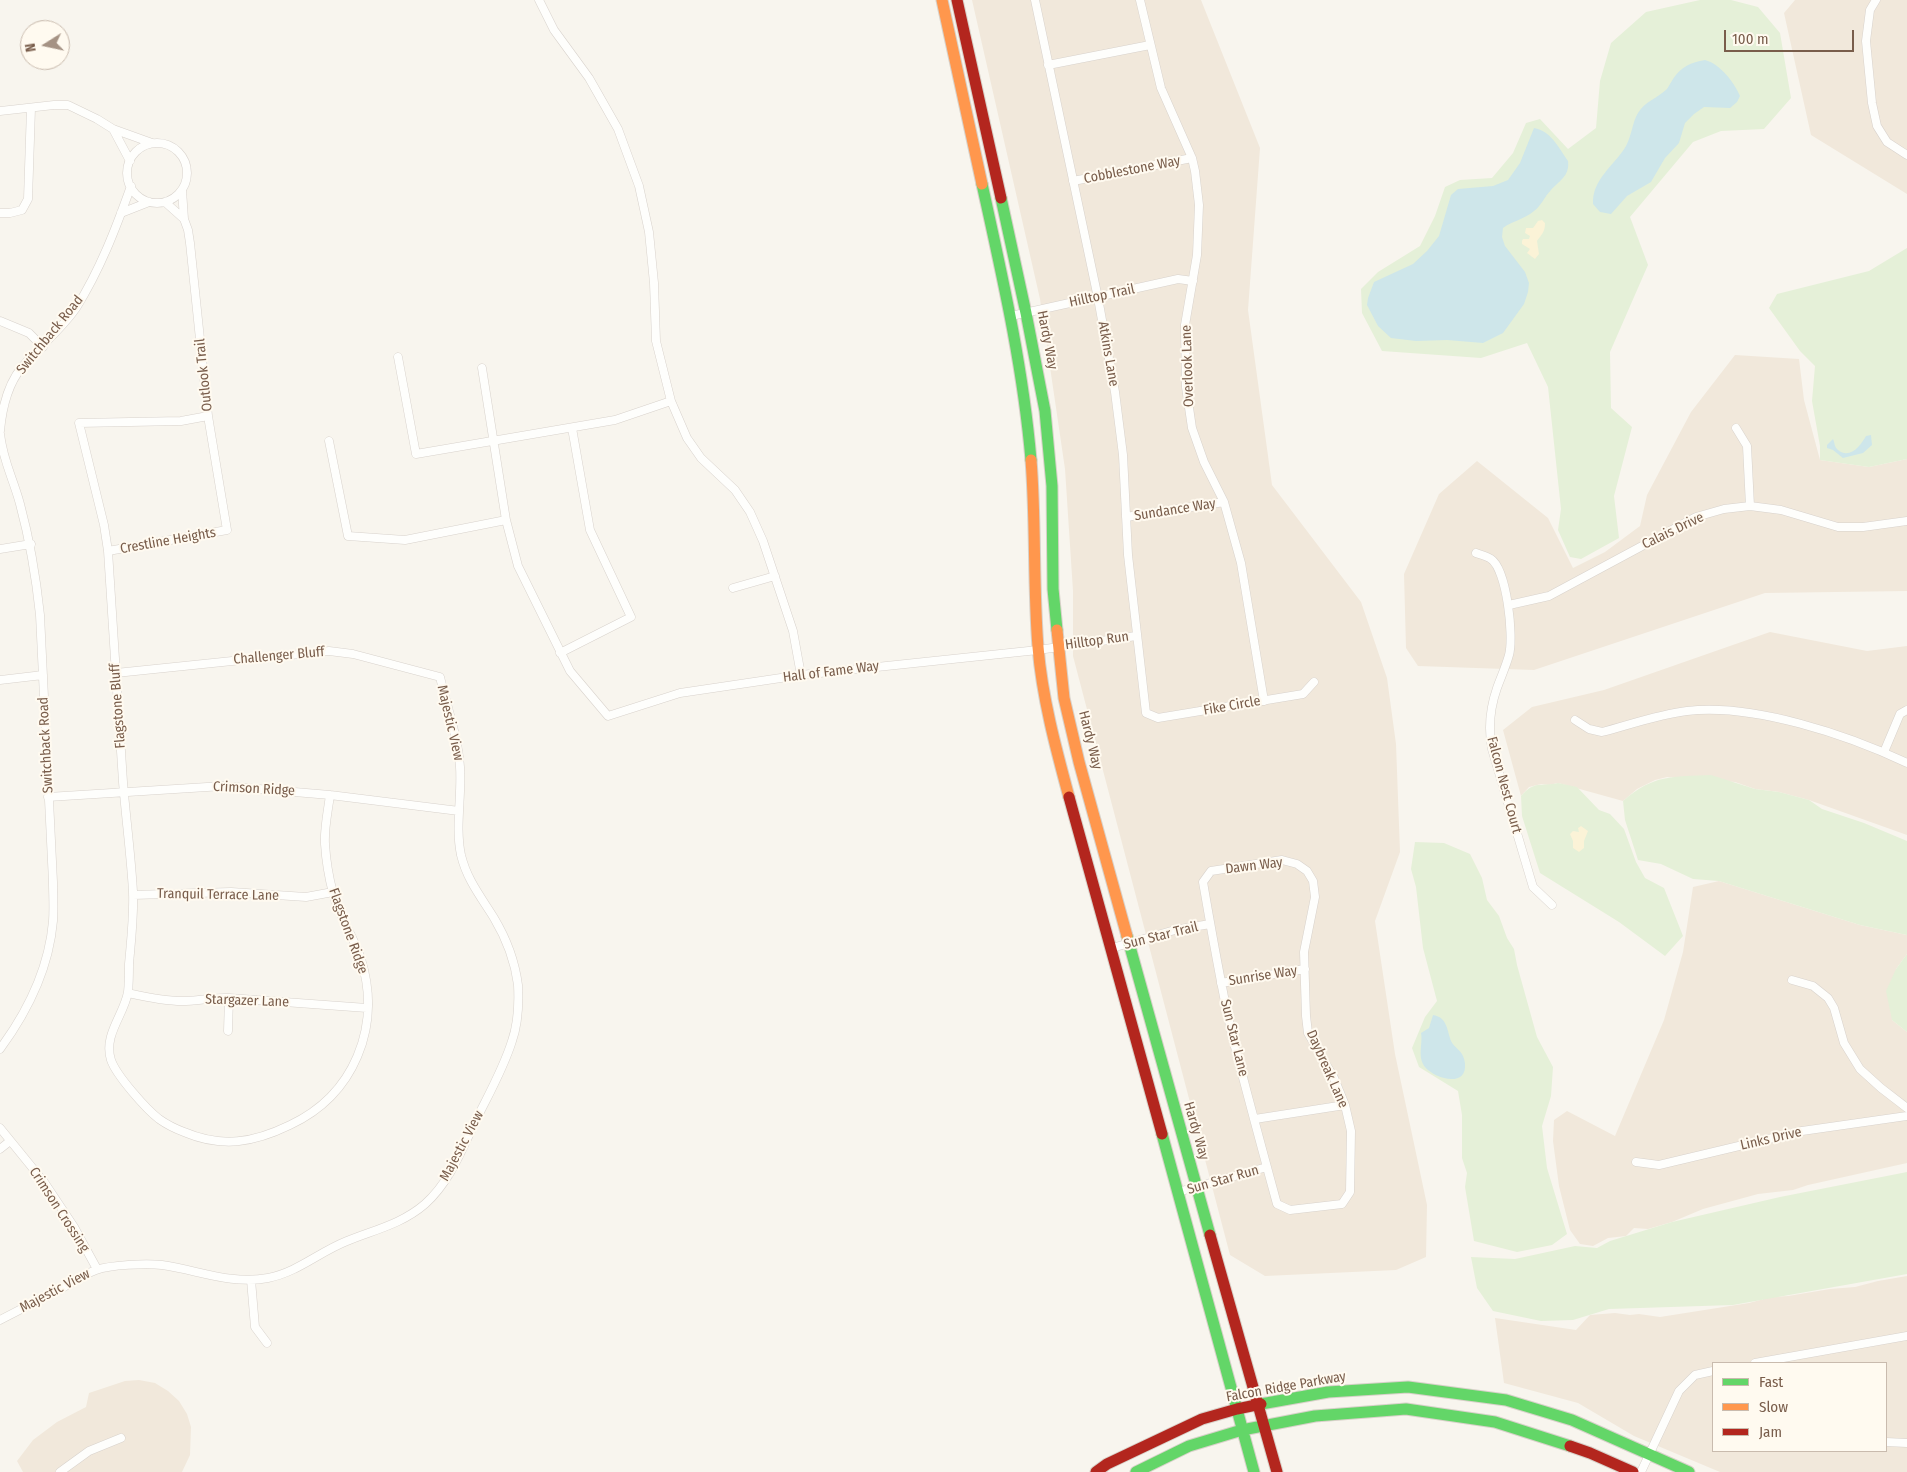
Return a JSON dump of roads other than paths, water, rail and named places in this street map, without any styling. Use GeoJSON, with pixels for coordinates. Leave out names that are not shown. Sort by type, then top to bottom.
{"type":"FeatureCollection","features":[{"type":"Feature","properties":{"kind":"main road"},"geometry":{"type":"LineString","coordinates":[[942,0],[1011,316],[1027,414],[1034,488],[1034,592],[1038,650],[1047,704],[1064,777],[1254,1472]]}},
{"type":"Feature","properties":{"kind":"main road","name":"Hardy Way"},"geometry":{"type":"LineString","coordinates":[[957,0],[1026,313],[1045,411],[1052,486],[1053,589],[1064,698],[1079,762],[1258,1405],[1262,1426],[1277,1472]]}},
{"type":"Feature","properties":{"kind":"main road","name":"Falcon Ridge Parkway"},"geometry":{"type":"LineString","coordinates":[[1096,1472],[1107,1464],[1202,1418],[1237,1409],[1328,1392],[1408,1387],[1506,1400],[1572,1420],[1689,1472]]}},
{"type":"Feature","properties":{"kind":"main road"},"geometry":{"type":"LineString","coordinates":[[1136,1472],[1189,1446],[1242,1430],[1315,1416],[1406,1409],[1495,1422],[1590,1453],[1634,1472]]}},
{"type":"Feature","properties":{"kind":"street"},"geometry":{"type":"LineString","coordinates":[[539,0],[554,30],[589,78],[618,129],[639,186],[649,232],[654,283],[656,341],[672,401],[687,438],[701,458],[735,490],[750,512],[775,576],[793,631],[801,675]]}},
{"type":"Feature","properties":{"kind":"street","name":"Atkins Lane"},"geometry":{"type":"LineString","coordinates":[[1035,0],[1098,298],[1115,392],[1122,446],[1128,555],[1146,713]]}},
{"type":"Feature","properties":{"kind":"street","name":"Overlook Lane"},"geometry":{"type":"LineString","coordinates":[[1140,0],[1161,88],[1192,158],[1195,171],[1199,205],[1197,255],[1186,325],[1186,387],[1192,428],[1204,462],[1224,502],[1241,563],[1264,701]]}},
{"type":"Feature","properties":{"kind":"street"},"geometry":{"type":"LineString","coordinates":[[1876,0],[1870,10],[1866,40],[1876,126],[1887,142],[1907,155]]}},
{"type":"Feature","properties":{"kind":"street"},"geometry":{"type":"LineString","coordinates":[[1048,65],[1150,45]]}},
{"type":"Feature","properties":{"kind":"street"},"geometry":{"type":"LineString","coordinates":[[0,111],[68,105],[113,129],[152,143],[162,143],[171,146],[185,161],[186,181],[182,190],[165,202],[150,202],[121,213]]}},
{"type":"Feature","properties":{"kind":"street"},"geometry":{"type":"LineString","coordinates":[[0,213],[22,210],[28,199],[31,108]]}},
{"type":"Feature","properties":{"kind":"street"},"geometry":{"type":"LineString","coordinates":[[113,129],[130,162]]}},
{"type":"Feature","properties":{"kind":"street"},"geometry":{"type":"LineString","coordinates":[[130,162],[136,152],[152,143]]}},
{"type":"Feature","properties":{"kind":"street","name":"Cobblestone Way"},"geometry":{"type":"LineString","coordinates":[[1072,181],[1192,158]]}},
{"type":"Feature","properties":{"kind":"street","name":"Switchback Road"},"geometry":{"type":"LineString","coordinates":[[0,1049],[23,1014],[37,987],[53,922],[53,882],[40,615],[31,544],[2,454],[0,432],[2,411],[9,389],[21,369],[75,309],[100,264],[131,186],[127,174],[130,162]]}},
{"type":"Feature","properties":{"kind":"street"},"geometry":{"type":"LineString","coordinates":[[131,186],[135,193],[150,202]]}},
{"type":"Feature","properties":{"kind":"street","name":"Outlook Trail"},"geometry":{"type":"LineString","coordinates":[[182,190],[184,219],[190,243],[208,416],[227,530]]}},
{"type":"Feature","properties":{"kind":"street"},"geometry":{"type":"LineString","coordinates":[[165,202],[184,219]]}},
{"type":"Feature","properties":{"kind":"street","name":"Hilltop Trail"},"geometry":{"type":"LineString","coordinates":[[1011,316],[1178,279],[1193,282]]}},
{"type":"Feature","properties":{"kind":"street"},"geometry":{"type":"LineString","coordinates":[[0,321],[28,333],[42,347]]}},
{"type":"Feature","properties":{"kind":"street"},"geometry":{"type":"LineString","coordinates":[[398,357],[416,454],[615,420],[672,401]]}},
{"type":"Feature","properties":{"kind":"street"},"geometry":{"type":"LineString","coordinates":[[482,368],[506,520],[518,566],[560,653],[632,617],[590,530],[572,428]]}},
{"type":"Feature","properties":{"kind":"street","name":"Flagstone Bluff"},"geometry":{"type":"LineString","coordinates":[[128,993],[134,895],[124,791],[108,551],[104,525],[79,422],[181,421],[208,416]]}},
{"type":"Feature","properties":{"kind":"street"},"geometry":{"type":"LineString","coordinates":[[1736,428],[1748,446],[1750,506]]}},
{"type":"Feature","properties":{"kind":"street"},"geometry":{"type":"LineString","coordinates":[[330,441],[348,536],[406,540],[506,520]]}},
{"type":"Feature","properties":{"kind":"street","name":"Sundance Way"},"geometry":{"type":"LineString","coordinates":[[1126,517],[1224,502]]}},
{"type":"Feature","properties":{"kind":"street","name":"Calais Drive"},"geometry":{"type":"LineString","coordinates":[[1509,605],[1549,596],[1696,517],[1724,509],[1750,506],[1781,510],[1838,527],[1863,527],[1907,521]]}},
{"type":"Feature","properties":{"kind":"street","name":"Crestline Heights"},"geometry":{"type":"LineString","coordinates":[[108,551],[227,530]]}},
{"type":"Feature","properties":{"kind":"street"},"geometry":{"type":"LineString","coordinates":[[0,549],[31,544]]}},
{"type":"Feature","properties":{"kind":"street","name":"Falcon Nest Court"},"geometry":{"type":"LineString","coordinates":[[1476,553],[1492,559],[1499,572],[1509,605],[1510,654],[1496,689],[1490,712],[1490,735],[1533,887],[1552,905]]}},
{"type":"Feature","properties":{"kind":"street"},"geometry":{"type":"LineString","coordinates":[[733,588],[775,576]]}},
{"type":"Feature","properties":{"kind":"street","name":"Hilltop Run"},"geometry":{"type":"LineString","coordinates":[[1058,646],[1136,636]]}},
{"type":"Feature","properties":{"kind":"street","name":"Hall of Fame Way"},"geometry":{"type":"LineString","coordinates":[[560,653],[570,671],[608,716],[680,693],[801,675],[1038,650],[1058,646]]}},
{"type":"Feature","properties":{"kind":"street","name":"Challenger Bluff"},"geometry":{"type":"LineString","coordinates":[[116,673],[329,651],[353,654],[440,677]]}},
{"type":"Feature","properties":{"kind":"street"},"geometry":{"type":"LineString","coordinates":[[0,680],[43,675]]}},
{"type":"Feature","properties":{"kind":"street","name":"Majestic View"},"geometry":{"type":"LineString","coordinates":[[2,1319],[97,1270],[137,1264],[159,1264],[221,1279],[251,1280],[290,1272],[347,1241],[399,1221],[426,1203],[447,1178],[504,1064],[513,1039],[518,1014],[518,985],[514,963],[506,941],[467,876],[460,851],[460,766],[456,739],[440,677]]}},
{"type":"Feature","properties":{"kind":"street","name":"Fike Circle"},"geometry":{"type":"LineString","coordinates":[[1146,713],[1158,718],[1303,694],[1314,682]]}},
{"type":"Feature","properties":{"kind":"street"},"geometry":{"type":"LineString","coordinates":[[1575,720],[1589,729],[1602,732],[1686,711],[1705,710],[1746,713],[1826,730],[1907,762]]}},
{"type":"Feature","properties":{"kind":"street"},"geometry":{"type":"LineString","coordinates":[[1884,752],[1900,714],[1907,710]]}},
{"type":"Feature","properties":{"kind":"street","name":"Crimson Ridge"},"geometry":{"type":"LineString","coordinates":[[48,796],[223,786],[330,795],[459,811]]}},
{"type":"Feature","properties":{"kind":"street","name":"Flagstone Ridge"},"geometry":{"type":"LineString","coordinates":[[128,993],[112,1031],[108,1046],[110,1059],[116,1070],[159,1119],[178,1130],[198,1138],[217,1142],[236,1142],[254,1140],[276,1132],[302,1120],[322,1106],[338,1089],[362,1048],[367,1023],[368,988],[360,958],[333,892],[325,843],[330,795]]}},
{"type":"Feature","properties":{"kind":"street","name":"Dawn Way"},"geometry":{"type":"LineString","coordinates":[[1211,871],[1282,860],[1297,864]]}},
{"type":"Feature","properties":{"kind":"street","name":"Daybreak Lane"},"geometry":{"type":"LineString","coordinates":[[1277,1204],[1290,1210],[1342,1204],[1350,1192],[1351,1131],[1345,1105],[1334,1078],[1308,1032],[1304,952],[1315,897],[1313,880],[1307,871],[1297,864]]}},
{"type":"Feature","properties":{"kind":"street","name":"Sun Star Lane"},"geometry":{"type":"LineString","coordinates":[[1211,871],[1203,882],[1221,983],[1233,1039],[1277,1204]]}},
{"type":"Feature","properties":{"kind":"street","name":"Tranquil Terrace Lane"},"geometry":{"type":"LineString","coordinates":[[134,895],[231,892],[306,897],[333,892]]}},
{"type":"Feature","properties":{"kind":"street","name":"Sun Star Trail"},"geometry":{"type":"LineString","coordinates":[[1112,948],[1175,930],[1210,924]]}},
{"type":"Feature","properties":{"kind":"street","name":"Sunrise Way"},"geometry":{"type":"LineString","coordinates":[[1221,983],[1305,969]]}},
{"type":"Feature","properties":{"kind":"street"},"geometry":{"type":"LineString","coordinates":[[1792,980],[1813,986],[1828,998],[1834,1008],[1844,1043],[1860,1069],[1907,1108]]}},
{"type":"Feature","properties":{"kind":"street","name":"Stargazer Lane"},"geometry":{"type":"LineString","coordinates":[[128,993],[162,1000],[183,1001],[215,997],[367,1008]]}},
{"type":"Feature","properties":{"kind":"street"},"geometry":{"type":"LineString","coordinates":[[228,1031],[229,998]]}},
{"type":"Feature","properties":{"kind":"street"},"geometry":{"type":"LineString","coordinates":[[1255,1119],[1345,1105]]}},
{"type":"Feature","properties":{"kind":"street","name":"Links Drive"},"geometry":{"type":"LineString","coordinates":[[1636,1162],[1659,1166],[1802,1131],[1907,1116]]}},
{"type":"Feature","properties":{"kind":"street","name":"Crimson Crossing"},"geometry":{"type":"LineString","coordinates":[[0,1128],[44,1182],[74,1227],[97,1270]]}},
{"type":"Feature","properties":{"kind":"street"},"geometry":{"type":"LineString","coordinates":[[0,1149],[10,1141]]}},
{"type":"Feature","properties":{"kind":"street","name":"Sun Star Run"},"geometry":{"type":"LineString","coordinates":[[1178,1192],[1267,1167]]}},
{"type":"Feature","properties":{"kind":"street"},"geometry":{"type":"LineString","coordinates":[[251,1280],[255,1327],[267,1343]]}},
{"type":"Feature","properties":{"kind":"street"},"geometry":{"type":"LineString","coordinates":[[0,1310],[2,1319]]}},
{"type":"Feature","properties":{"kind":"street"},"geometry":{"type":"LineString","coordinates":[[1761,1362],[1907,1336]]}},
{"type":"Feature","properties":{"kind":"street"},"geometry":{"type":"LineString","coordinates":[[1641,1472],[1678,1391],[1695,1375],[1712,1371]]}},
{"type":"Feature","properties":{"kind":"street"},"geometry":{"type":"LineString","coordinates":[[60,1472],[89,1450],[121,1438]]}},
{"type":"Feature","properties":{"kind":"street"},"geometry":{"type":"LineString","coordinates":[[1887,1442],[1907,1443]]}},
{"type":"Feature","properties":{"kind":"water"},"geometry":{"type":"Polygon","coordinates":[[[1705,60],[1721,69],[1734,85],[1740,96],[1737,102],[1730,108],[1704,107],[1694,114],[1685,123],[1679,143],[1665,158],[1651,182],[1627,196],[1611,214],[1600,212],[1593,204],[1596,187],[1626,146],[1638,113],[1644,105],[1667,89],[1683,68],[1695,62],[1705,60]]]}},
{"type":"Feature","properties":{"kind":"water"},"geometry":{"type":"Polygon","coordinates":[[[1534,128],[1550,136],[1568,161],[1568,166],[1566,174],[1536,209],[1527,216],[1503,228],[1502,237],[1505,246],[1525,272],[1529,283],[1524,304],[1503,333],[1483,343],[1447,340],[1416,341],[1391,338],[1378,326],[1367,305],[1374,282],[1413,264],[1427,251],[1439,236],[1451,195],[1458,189],[1493,186],[1508,180],[1520,163],[1534,128]]]}},
{"type":"Feature","properties":{"kind":"water"},"geometry":{"type":"Polygon","coordinates":[[[1871,435],[1872,445],[1863,453],[1843,458],[1827,448],[1827,445],[1833,439],[1835,446],[1842,453],[1851,452],[1858,447],[1866,436],[1871,435]]]}},
{"type":"Feature","properties":{"kind":"water"},"geometry":{"type":"Polygon","coordinates":[[[1433,1015],[1441,1018],[1447,1027],[1451,1041],[1463,1055],[1464,1072],[1456,1079],[1443,1078],[1436,1075],[1425,1067],[1421,1059],[1421,1033],[1429,1028],[1433,1015]]]}}]}
